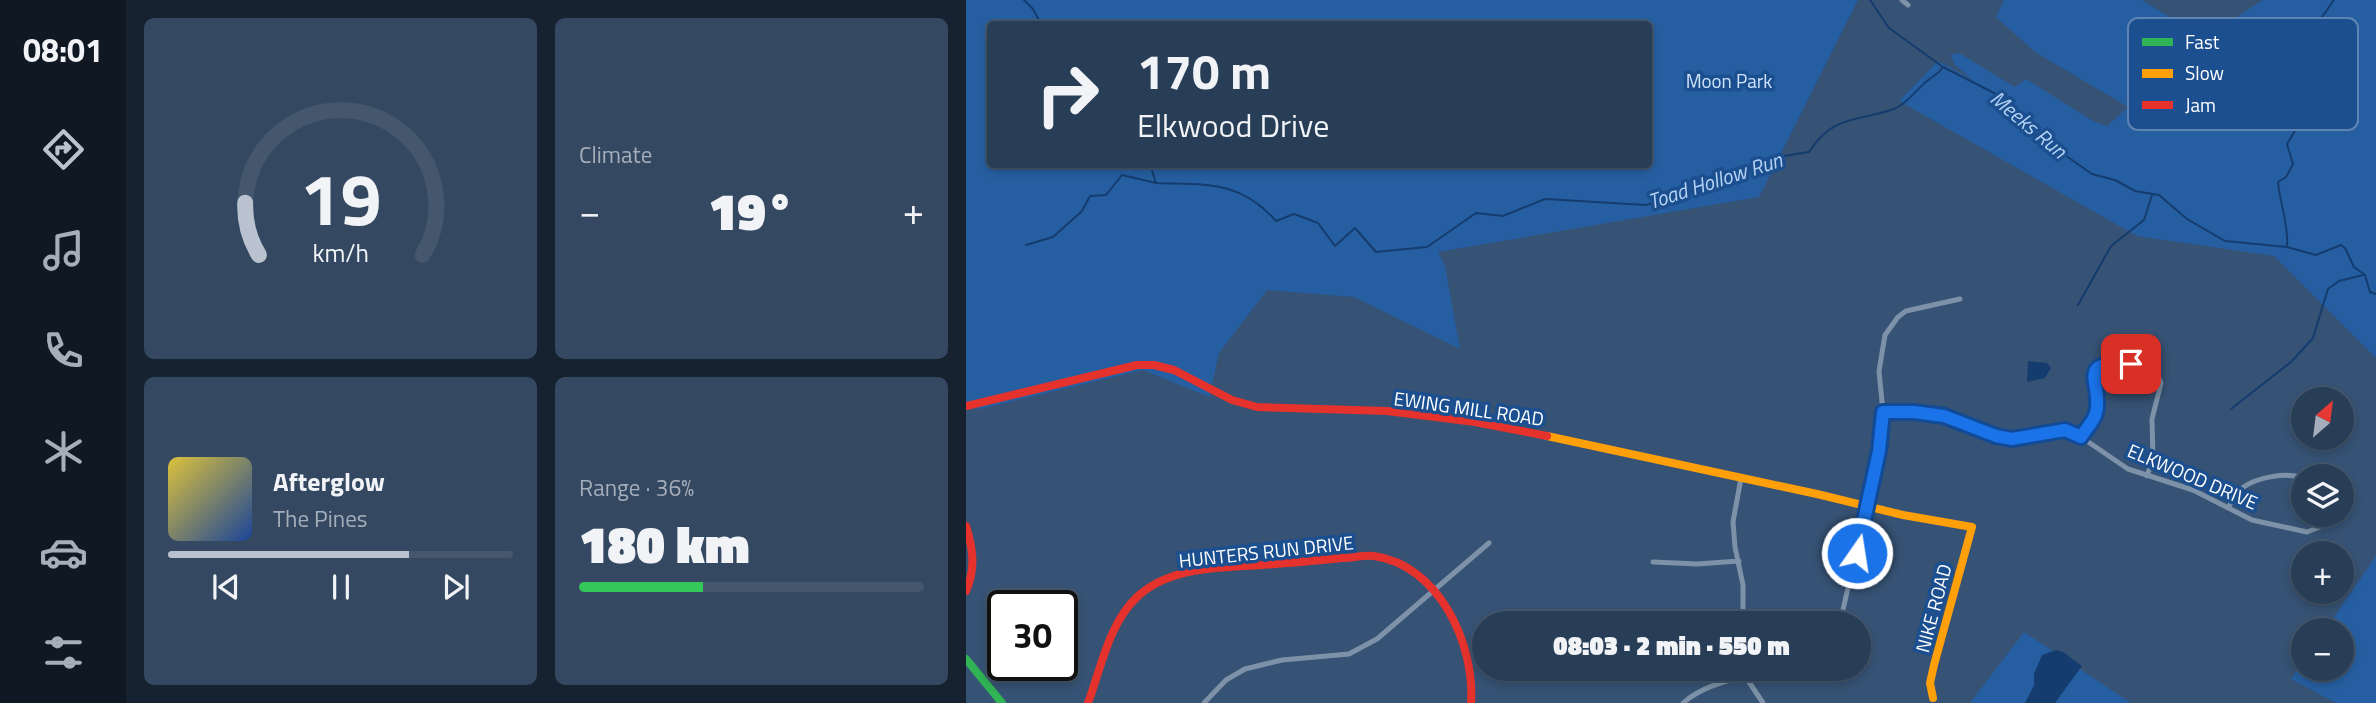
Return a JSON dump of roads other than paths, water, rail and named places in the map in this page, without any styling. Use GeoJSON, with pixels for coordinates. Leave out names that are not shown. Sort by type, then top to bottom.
{"type":"FeatureCollection","features":[{"type":"Feature","properties":{"kind":"street"},"geometry":{"type":"LineString","coordinates":[[1843,611],[1879,451],[1883,412],[1879,371],[1885,335],[1898,317],[1906,312],[1959,299]]}},
{"type":"Feature","properties":{"kind":"street"},"geometry":{"type":"LineString","coordinates":[[2081,437],[2096,416],[2098,405],[2093,379],[2099,367],[2112,363],[2150,368],[2161,383],[2152,419],[2153,459],[2147,476]]}},
{"type":"Feature","properties":{"kind":"street","name":"EWING MILL ROAD"},"geometry":{"type":"LineString","coordinates":[[966,406],[1137,365],[1154,365],[1174,370],[1233,400],[1257,407],[1387,411],[1475,422],[1972,527]]}},
{"type":"Feature","properties":{"kind":"street","name":"ELKWOOD DRIVE"},"geometry":{"type":"LineString","coordinates":[[1883,412],[1944,416],[1996,436],[2012,439],[2065,430],[2081,437],[2128,469],[2193,490],[2252,520],[2307,532],[2320,527]]}},
{"type":"Feature","properties":{"kind":"street"},"geometry":{"type":"LineString","coordinates":[[2229,507],[2236,493],[2252,483],[2291,474]]}},
{"type":"Feature","properties":{"kind":"street"},"geometry":{"type":"LineString","coordinates":[[1741,478],[1733,522],[1743,585],[1743,611]]}},
{"type":"Feature","properties":{"kind":"street"},"geometry":{"type":"LineString","coordinates":[[966,526],[973,567],[966,590]]}},
{"type":"Feature","properties":{"kind":"street","name":"NIKE ROAD"},"geometry":{"type":"LineString","coordinates":[[1933,698],[1930,683],[1934,665],[1972,527]]}},
{"type":"Feature","properties":{"kind":"street"},"geometry":{"type":"LineString","coordinates":[[1204,703],[1226,680],[1245,669],[1282,660],[1349,654],[1377,639],[1489,543]]}},
{"type":"Feature","properties":{"kind":"street","name":"HUNTERS RUN DRIVE"},"geometry":{"type":"LineString","coordinates":[[1088,703],[1112,634],[1129,605],[1149,587],[1180,573],[1373,556],[1414,573],[1434,591],[1456,630],[1466,657],[1473,693],[1471,703]]}},
{"type":"Feature","properties":{"kind":"street"},"geometry":{"type":"LineString","coordinates":[[1653,562],[1697,564],[1739,561]]}},
{"type":"Feature","properties":{"kind":"street"},"geometry":{"type":"LineString","coordinates":[[966,659],[1002,703]]}},
{"type":"Feature","properties":{"kind":"street"},"geometry":{"type":"LineString","coordinates":[[1683,703],[1691,696],[1723,681]]}},
{"type":"Feature","properties":{"kind":"street"},"geometry":{"type":"LineString","coordinates":[[1748,681],[1763,703]]}},
{"type":"Feature","properties":{"kind":"waterway","name":"Toad Hollow Run"},"geometry":{"type":"LineString","coordinates":[[1024,0],[1039,21]]}},
{"type":"Feature","properties":{"kind":"waterway","name":"Meeks Run"},"geometry":{"type":"LineString","coordinates":[[1870,0],[1889,28],[1943,67],[2004,98],[2032,132],[2092,174],[2115,180],[2135,191],[2159,195],[2187,219],[2225,241],[2287,247],[2316,255],[2341,245],[2354,267],[2365,275],[2370,292],[2376,294]]}},
{"type":"Feature","properties":{"kind":"waterway"},"geometry":{"type":"LineString","coordinates":[[2321,18],[2334,0]]}},
{"type":"Feature","properties":{"kind":"waterway","name":"Toad Hollow Run"},"geometry":{"type":"LineString","coordinates":[[1151,168],[1156,183],[1222,187],[1249,198],[1276,221],[1294,214],[1318,223],[1335,246],[1355,228],[1376,252],[1427,247],[1476,213],[1503,216],[1545,199],[1646,205],[1730,179],[1778,157],[1809,152],[1827,131],[1837,125],[1898,107],[1943,67]]}},
{"type":"Feature","properties":{"kind":"waterway"},"geometry":{"type":"LineString","coordinates":[[2287,246],[2278,182],[2286,177],[2293,164],[2287,144],[2295,130]]}},
{"type":"Feature","properties":{"kind":"waterway"},"geometry":{"type":"LineString","coordinates":[[1026,245],[1053,237],[1082,211],[1090,196],[1106,195],[1122,175],[1156,183]]}},
{"type":"Feature","properties":{"kind":"waterway"},"geometry":{"type":"LineString","coordinates":[[2078,305],[2111,246],[2144,220],[2152,195]]}},
{"type":"Feature","properties":{"kind":"waterway"},"geometry":{"type":"LineString","coordinates":[[2231,409],[2291,362],[2313,338],[2328,289],[2339,281],[2363,275]]}},
{"type":"Feature","properties":{"kind":"park label","name":"Moon Park"},"geometry":{"type":"Point","coordinates":[1729,80]}}]}
